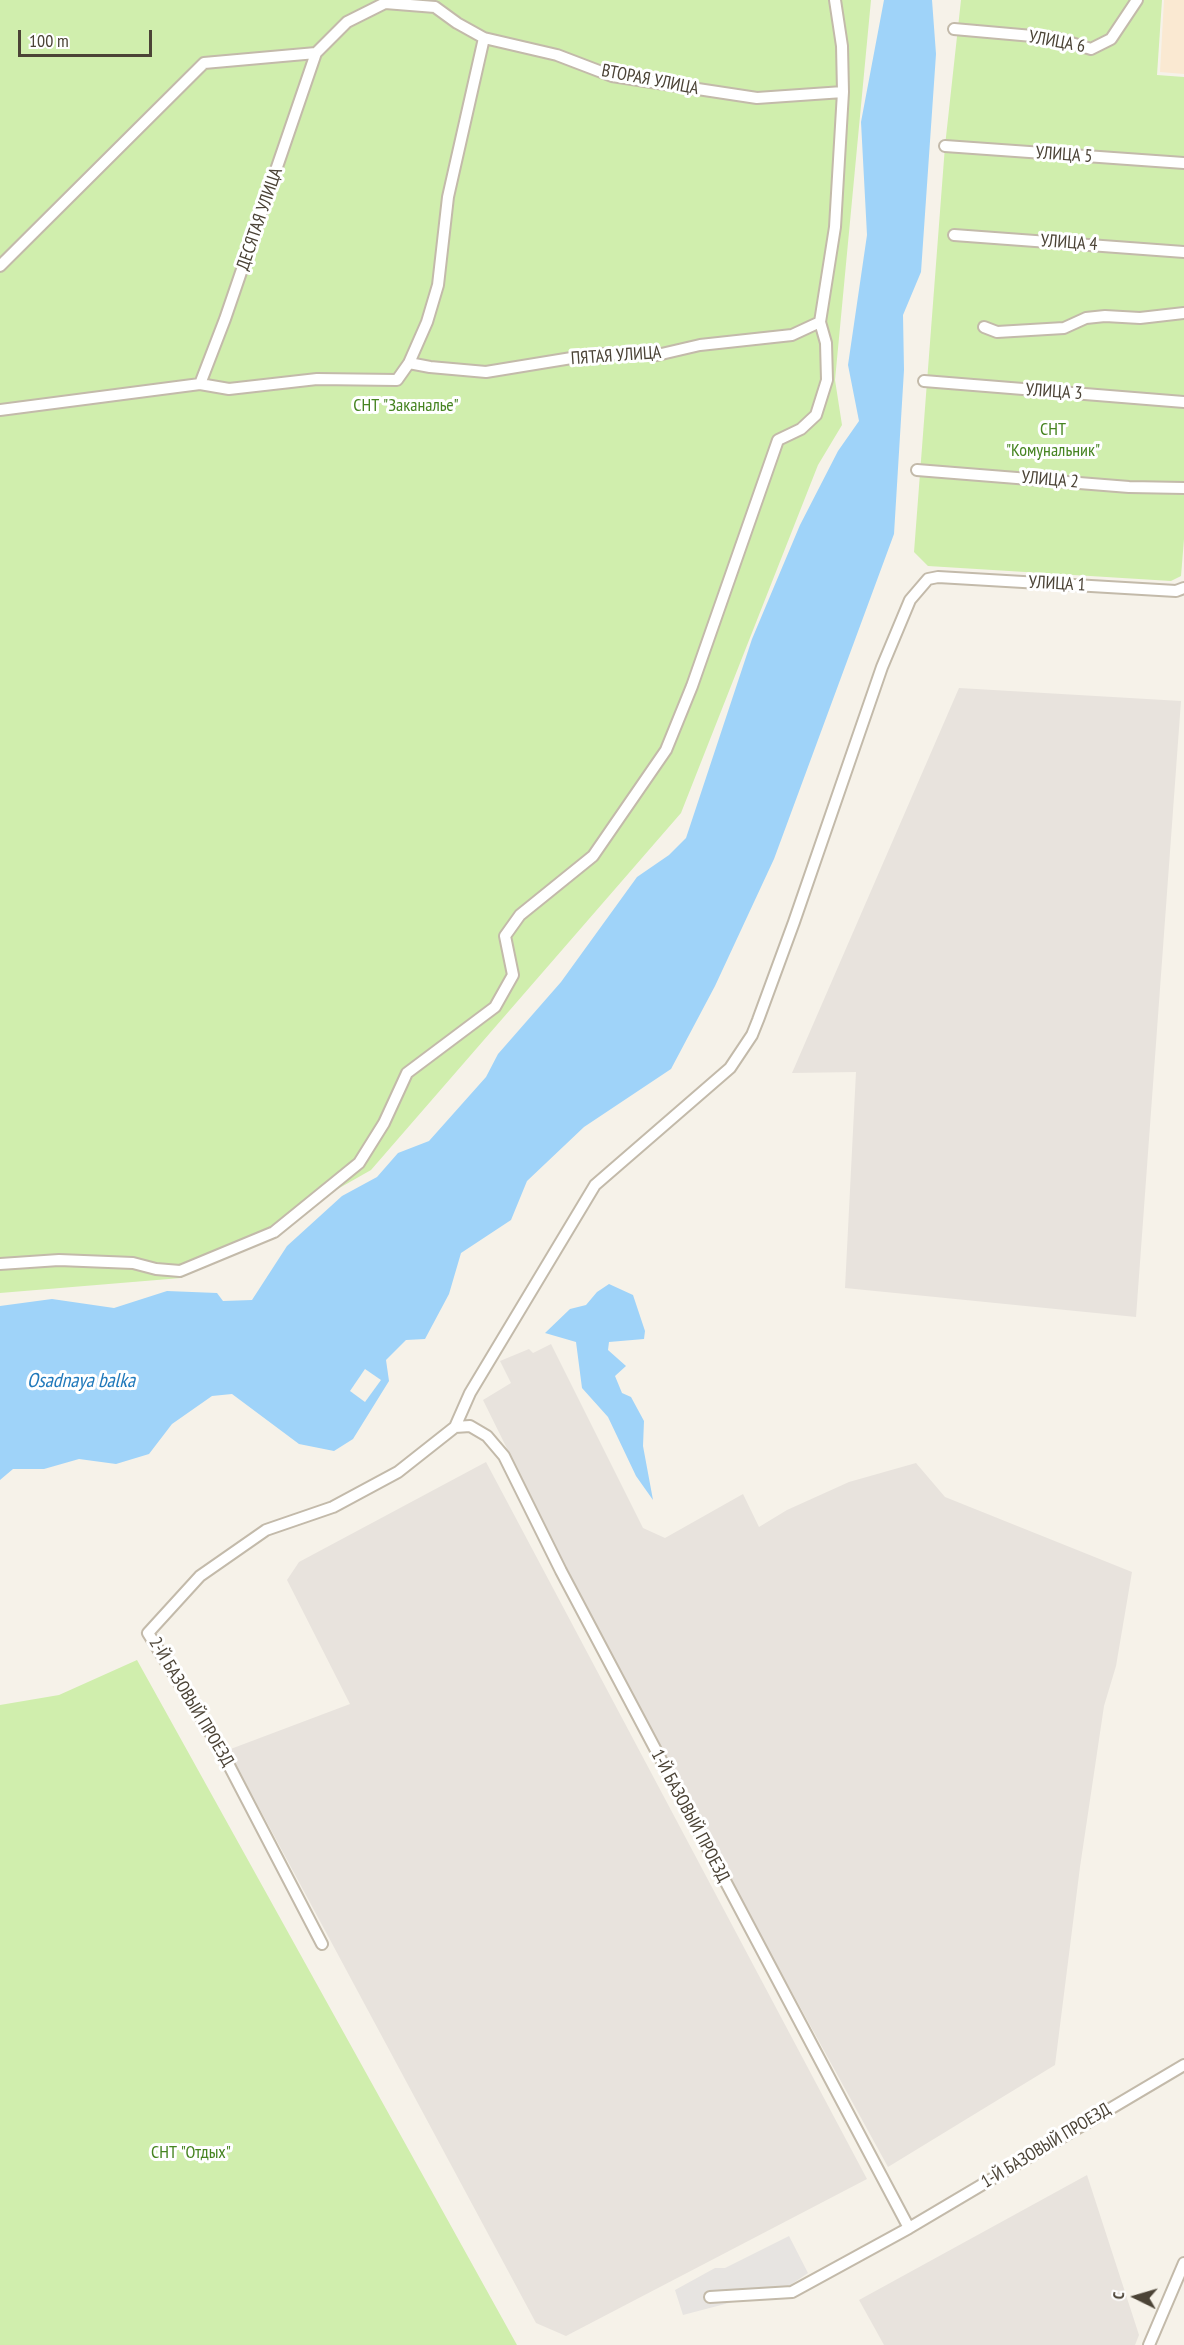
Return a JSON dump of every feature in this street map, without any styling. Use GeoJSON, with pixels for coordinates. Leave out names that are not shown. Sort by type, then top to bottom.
{"type":"FeatureCollection","features":[{"type":"Feature","properties":{"kind":"street"},"geometry":{"type":"LineString","coordinates":[[0,1264],[80,1260],[133,1263],[156,1269],[180,1271],[274,1232],[359,1163],[384,1123],[407,1073],[495,1007],[513,975],[506,936],[510,929],[520,915],[593,856],[666,750],[692,686],[778,440],[801,429],[816,416],[827,380],[826,343],[820,322],[835,227],[843,92],[842,46],[834,0]]}},
{"type":"Feature","properties":{"kind":"street","name":"УЛИЦА 6"},"geometry":{"type":"LineString","coordinates":[[954,29],[1055,38],[1091,49],[1111,39],[1137,0]]}},
{"type":"Feature","properties":{"kind":"street"},"geometry":{"type":"LineString","coordinates":[[0,266],[204,63],[316,53],[347,22],[380,2],[436,3]]}},
{"type":"Feature","properties":{"kind":"street","name":"ВТОРАЯ УЛИЦА"},"geometry":{"type":"LineString","coordinates":[[436,3],[457,23],[484,38],[557,55],[612,76],[757,98],[843,92]]}},
{"type":"Feature","properties":{"kind":"street"},"geometry":{"type":"LineString","coordinates":[[0,410],[200,384],[229,389],[317,379],[397,380],[409,363],[427,322],[438,285],[448,197],[484,38]]}},
{"type":"Feature","properties":{"kind":"street","name":"ДЕСЯТАЯ УЛИЦА"},"geometry":{"type":"LineString","coordinates":[[200,384],[225,319],[316,53]]}},
{"type":"Feature","properties":{"kind":"street","name":"УЛИЦА 5"},"geometry":{"type":"LineString","coordinates":[[945,146],[1184,163]]}},
{"type":"Feature","properties":{"kind":"street","name":"УЛИЦА 4"},"geometry":{"type":"LineString","coordinates":[[954,235],[1184,252]]}},
{"type":"Feature","properties":{"kind":"street"},"geometry":{"type":"LineString","coordinates":[[984,327],[997,332],[1064,328],[1086,318],[1105,316],[1140,318],[1184,313]]}},
{"type":"Feature","properties":{"kind":"street","name":"ПЯТАЯ УЛИЦА"},"geometry":{"type":"LineString","coordinates":[[409,363],[486,372],[596,354],[657,355],[700,345],[792,335],[820,322]]}},
{"type":"Feature","properties":{"kind":"street","name":"УЛИЦА 3"},"geometry":{"type":"LineString","coordinates":[[924,381],[1184,402]]}},
{"type":"Feature","properties":{"kind":"street","name":"УЛИЦА 2"},"geometry":{"type":"LineString","coordinates":[[917,470],[1129,487],[1184,488]]}},
{"type":"Feature","properties":{"kind":"street","name":"УЛИЦА 1"},"geometry":{"type":"LineString","coordinates":[[455,1427],[470,1393],[595,1185],[730,1068],[752,1035],[894,638],[910,600],[928,579],[938,577],[1180,589]]}},
{"type":"Feature","properties":{"kind":"street","name":"1-Й БАЗОВЫЙ ПРОЕЗД"},"geometry":{"type":"LineString","coordinates":[[455,1427],[470,1426],[488,1436],[504,1456],[560,1570],[909,2228]]}},
{"type":"Feature","properties":{"kind":"street","name":"2-Й БАЗОВЫЙ ПРОЕЗД"},"geometry":{"type":"LineString","coordinates":[[322,1944],[221,1750],[148,1633],[200,1576],[266,1530],[333,1507],[398,1472],[455,1427]]}},
{"type":"Feature","properties":{"kind":"street","name":"1-Й БАЗОВЫЙ ПРОЕЗД"},"geometry":{"type":"LineString","coordinates":[[710,2297],[792,2292],[909,2228],[1184,2065]]}},
{"type":"Feature","properties":{"kind":"street"},"geometry":{"type":"LineString","coordinates":[[1149,2345],[1184,2263]]}},
{"type":"Feature","properties":{"kind":"shaded area"},"geometry":{"type":"Polygon","coordinates":[[[1164,0],[1184,0],[1184,74],[1160,72],[1164,0]]]}},
{"type":"Feature","properties":{"kind":"shaded area"},"geometry":{"type":"Polygon","coordinates":[[[959,688],[1181,701],[1136,1317],[845,1288],[856,1072],[792,1073],[959,688]]]}},
{"type":"Feature","properties":{"kind":"shaded area"},"geometry":{"type":"Polygon","coordinates":[[[551,1344],[643,1528],[665,1538],[743,1494],[759,1527],[787,1510],[849,1482],[916,1463],[945,1497],[1132,1572],[1116,1666],[1104,1706],[1080,1867],[1055,2065],[888,2167],[749,1914],[568,1572],[483,1400],[511,1383],[500,1361],[529,1349],[533,1353],[551,1344]]]}},
{"type":"Feature","properties":{"kind":"shaded area"},"geometry":{"type":"Polygon","coordinates":[[[486,1462],[867,2179],[566,2336],[536,2323],[228,1750],[350,1704],[287,1580],[299,1562],[486,1462]]]}},
{"type":"Feature","properties":{"kind":"shaded area"},"geometry":{"type":"Polygon","coordinates":[[[1087,2175],[1139,2335],[1135,2345],[884,2345],[859,2300],[1087,2175]]]}},
{"type":"Feature","properties":{"kind":"shaded area"},"geometry":{"type":"Polygon","coordinates":[[[789,2236],[808,2273],[786,2288],[683,2315],[675,2290],[715,2268],[725,2268],[789,2236]]]}},
{"type":"Feature","properties":{"kind":"green space","name":"СНТ \"Заканалье\""},"geometry":{"type":"Polygon","coordinates":[[[0,0],[871,0],[835,380],[842,425],[818,465],[681,813],[371,1170],[181,1278],[0,1293],[0,0]]]}},
{"type":"Feature","properties":{"kind":"green space","name":"СНТ \"Комунальник\""},"geometry":{"type":"Polygon","coordinates":[[[961,0],[1162,0],[1157,75],[1184,77],[1184,539],[1181,576],[1171,581],[928,566],[914,552],[945,146],[961,0]]]}},
{"type":"Feature","properties":{"kind":"green space","name":"СНТ \"Отдых\""},"geometry":{"type":"Polygon","coordinates":[[[137,1660],[517,2345],[0,2345],[0,1705],[59,1695],[137,1660]]]}},
{"type":"Feature","properties":{"kind":"water","name":"Osadnaya balka"},"geometry":{"type":"Polygon","coordinates":[[[884,0],[932,0],[936,54],[921,272],[903,315],[904,370],[894,534],[774,859],[715,986],[671,1069],[584,1127],[527,1181],[511,1220],[461,1253],[449,1294],[425,1339],[406,1340],[386,1360],[389,1381],[353,1439],[334,1451],[299,1444],[232,1394],[212,1396],[172,1424],[149,1454],[116,1464],[79,1459],[44,1469],[13,1469],[0,1480],[0,1306],[52,1299],[114,1308],[167,1291],[217,1293],[223,1301],[252,1300],[287,1246],[342,1196],[377,1177],[398,1153],[429,1141],[486,1077],[498,1054],[561,982],[637,877],[669,855],[686,838],[752,639],[800,525],[838,451],[859,421],[848,365],[867,235],[861,122],[884,0]]]}},
{"type":"Feature","properties":{"kind":"water"},"geometry":{"type":"Polygon","coordinates":[[[609,1284],[633,1295],[645,1331],[644,1339],[609,1342],[608,1350],[626,1366],[615,1376],[622,1393],[631,1397],[644,1421],[643,1446],[653,1500],[636,1476],[608,1417],[582,1388],[576,1342],[545,1333],[570,1309],[586,1305],[597,1292],[609,1284]]]}},
{"type":"Feature","properties":{"kind":"pier"},"geometry":{"type":"Polygon","coordinates":[[[365,1369],[381,1380],[365,1402],[350,1391],[365,1369]]]}}]}
